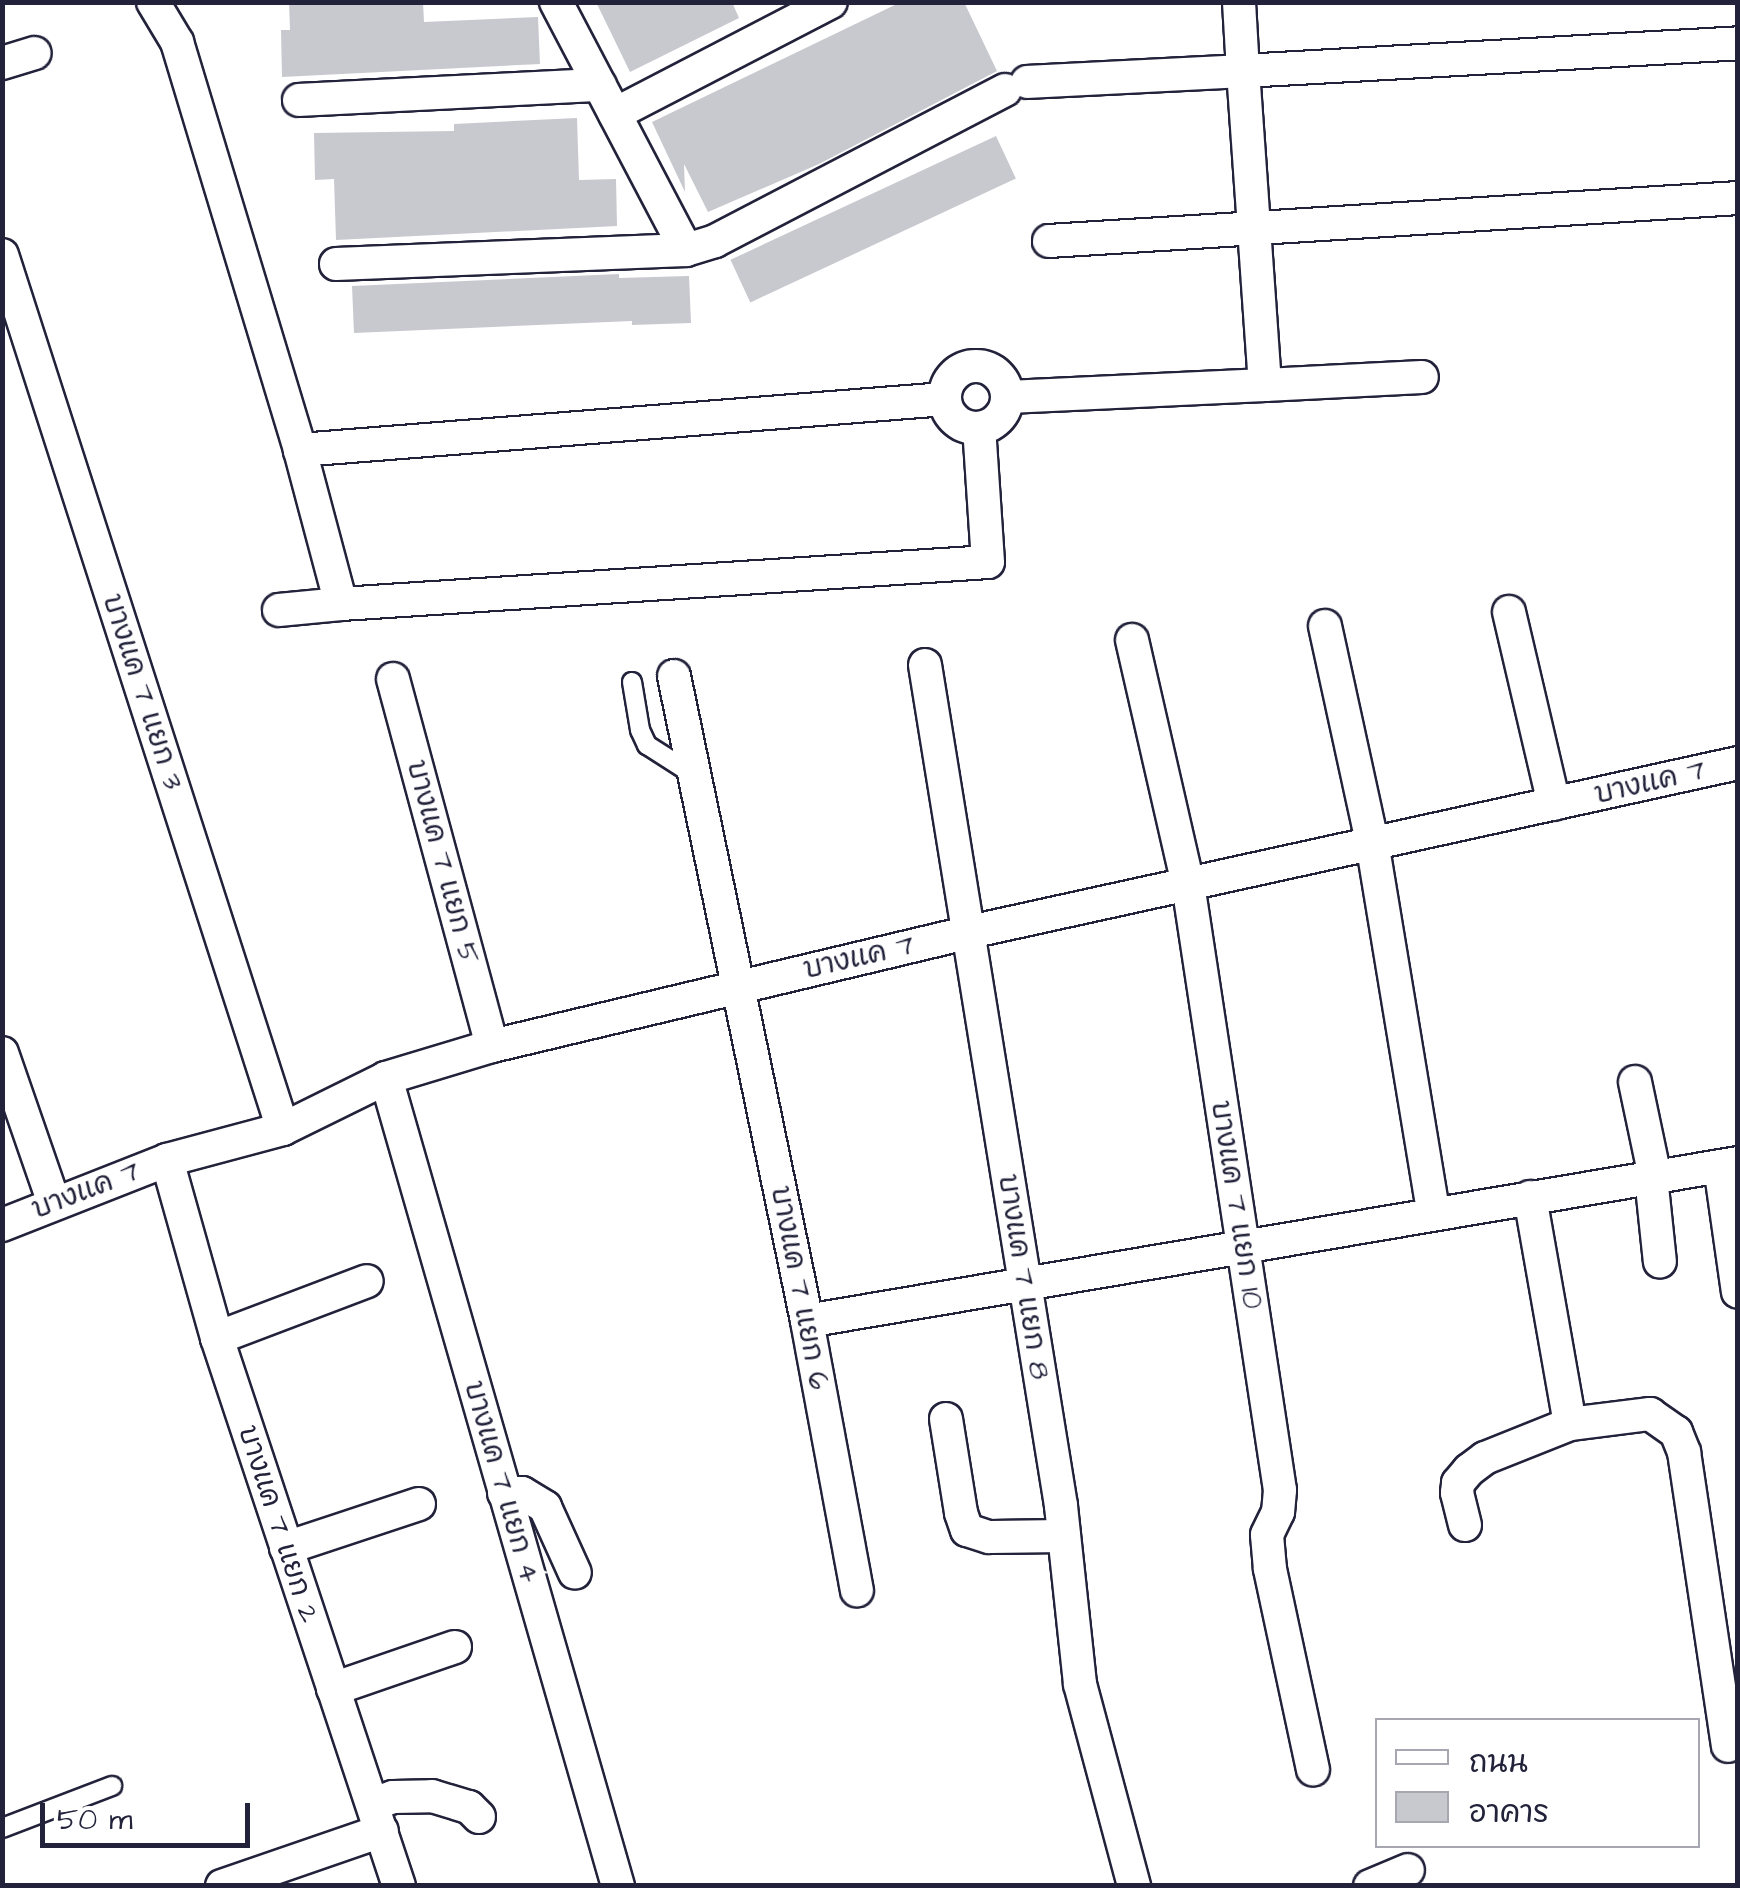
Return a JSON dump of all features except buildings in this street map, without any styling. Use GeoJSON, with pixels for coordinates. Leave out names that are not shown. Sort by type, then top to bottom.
{"type":"FeatureCollection","features":[{"type":"Feature","properties":{"kind":"street"},"geometry":{"type":"LineString","coordinates":[[153,2],[177,42],[300,450],[341,604]]}},
{"type":"Feature","properties":{"kind":"street"},"geometry":{"type":"LineString","coordinates":[[177,2],[177,42]]}},
{"type":"Feature","properties":{"kind":"street"},"geometry":{"type":"LineString","coordinates":[[556,2],[686,250]]}},
{"type":"Feature","properties":{"kind":"street"},"geometry":{"type":"LineString","coordinates":[[299,100],[607,99],[831,2]]}},
{"type":"Feature","properties":{"kind":"street"},"geometry":{"type":"LineString","coordinates":[[1239,2],[1265,385]]}},
{"type":"Feature","properties":{"kind":"street"},"geometry":{"type":"LineString","coordinates":[[336,264],[686,250],[714,240],[1016,86],[1738,43]]}},
{"type":"Feature","properties":{"kind":"street"},"geometry":{"type":"LineString","coordinates":[[2,63],[35,52]]}},
{"type":"Feature","properties":{"kind":"street"},"geometry":{"type":"LineString","coordinates":[[1049,240],[1738,198]]}},
{"type":"Feature","properties":{"kind":"street","name":"บางแค 7 แยก 3"},"geometry":{"type":"LineString","coordinates":[[2,254],[283,1129]]}},
{"type":"Feature","properties":{"kind":"street"},"geometry":{"type":"LineString","coordinates":[[975,366],[994,370],[1008,397],[996,421],[979,428],[960,424],[945,400],[949,380],[975,366]]}},
{"type":"Feature","properties":{"kind":"street"},"geometry":{"type":"LineString","coordinates":[[1008,397],[1422,377]]}},
{"type":"Feature","properties":{"kind":"street"},"geometry":{"type":"LineString","coordinates":[[300,450],[945,400]]}},
{"type":"Feature","properties":{"kind":"street"},"geometry":{"type":"LineString","coordinates":[[279,610],[988,562],[979,428]]}},
{"type":"Feature","properties":{"kind":"street"},"geometry":{"type":"LineString","coordinates":[[1508,612],[1554,804]]}},
{"type":"Feature","properties":{"kind":"street"},"geometry":{"type":"LineString","coordinates":[[1325,626],[1372,842],[1433,1212]]}},
{"type":"Feature","properties":{"kind":"street","name":"บางแค 7 แยก 10"},"geometry":{"type":"LineString","coordinates":[[1132,640],[1188,884],[1280,1490],[1266,1545],[1313,1770]]}},
{"type":"Feature","properties":{"kind":"street","name":"บางแค 7 แยก 8"},"geometry":{"type":"LineString","coordinates":[[925,665],[965,933],[1026,1286],[1064,1536],[1080,1684],[1134,1886]]}},
{"type":"Feature","properties":{"kind":"street","name":"บางแค 7 แยก 6"},"geometry":{"type":"LineString","coordinates":[[674,676],[807,1322],[857,1590]]}},
{"type":"Feature","properties":{"kind":"street","name":"บางแค 7 แยก 5"},"geometry":{"type":"LineString","coordinates":[[393,679],[492,1046]]}},
{"type":"Feature","properties":{"kind":"street","name":"บางแค 7"},"geometry":{"type":"LineString","coordinates":[[2,1225],[167,1160],[283,1129],[386,1078],[492,1046],[965,933],[1738,763]]}},
{"type":"Feature","properties":{"kind":"street"},"geometry":{"type":"LineString","coordinates":[[2,1052],[54,1204]]}},
{"type":"Feature","properties":{"kind":"street","name":"บางแค 7 แยก 4"},"geometry":{"type":"LineString","coordinates":[[386,1078],[618,1886]]}},
{"type":"Feature","properties":{"kind":"street"},"geometry":{"type":"LineString","coordinates":[[1635,1082],[1653,1177],[1660,1262]]}},
{"type":"Feature","properties":{"kind":"street","name":"บางแค 7 แยก 2"},"geometry":{"type":"LineString","coordinates":[[167,1160],[217,1338],[399,1886]]}},
{"type":"Feature","properties":{"kind":"street"},"geometry":{"type":"LineString","coordinates":[[807,1322],[1729,1164],[1738,1292]]}},
{"type":"Feature","properties":{"kind":"street"},"geometry":{"type":"LineString","coordinates":[[1530,1196],[1570,1424]]}},
{"type":"Feature","properties":{"kind":"street"},"geometry":{"type":"LineString","coordinates":[[217,1338],[367,1281]]}},
{"type":"Feature","properties":{"kind":"street"},"geometry":{"type":"LineString","coordinates":[[1464,1525],[1457,1493],[1461,1478],[1486,1458],[1570,1424],[1635,1412],[1650,1414],[1676,1432],[1684,1452],[1728,1746]]}},
{"type":"Feature","properties":{"kind":"street"},"geometry":{"type":"LineString","coordinates":[[946,1419],[968,1530],[989,1537],[1064,1536]]}},
{"type":"Feature","properties":{"kind":"street"},"geometry":{"type":"LineString","coordinates":[[504,1493],[522,1493],[545,1507],[575,1572]]}},
{"type":"Feature","properties":{"kind":"street"},"geometry":{"type":"LineString","coordinates":[[286,1548],[419,1504]]}},
{"type":"Feature","properties":{"kind":"street"},"geometry":{"type":"LineString","coordinates":[[333,1689],[455,1647]]}},
{"type":"Feature","properties":{"kind":"street"},"geometry":{"type":"LineString","coordinates":[[222,1886],[377,1817],[393,1797],[432,1796],[469,1806],[479,1817]]}},
{"type":"Feature","properties":{"kind":"street"},"geometry":{"type":"LineString","coordinates":[[1370,1886],[1408,1870]]}},
{"type":"Feature","properties":{"kind":"lane"},"geometry":{"type":"LineString","coordinates":[[632,682],[640,730],[648,745],[695,776]]}},
{"type":"Feature","properties":{"kind":"lane"},"geometry":{"type":"LineString","coordinates":[[2,1828],[112,1786]]}}]}
